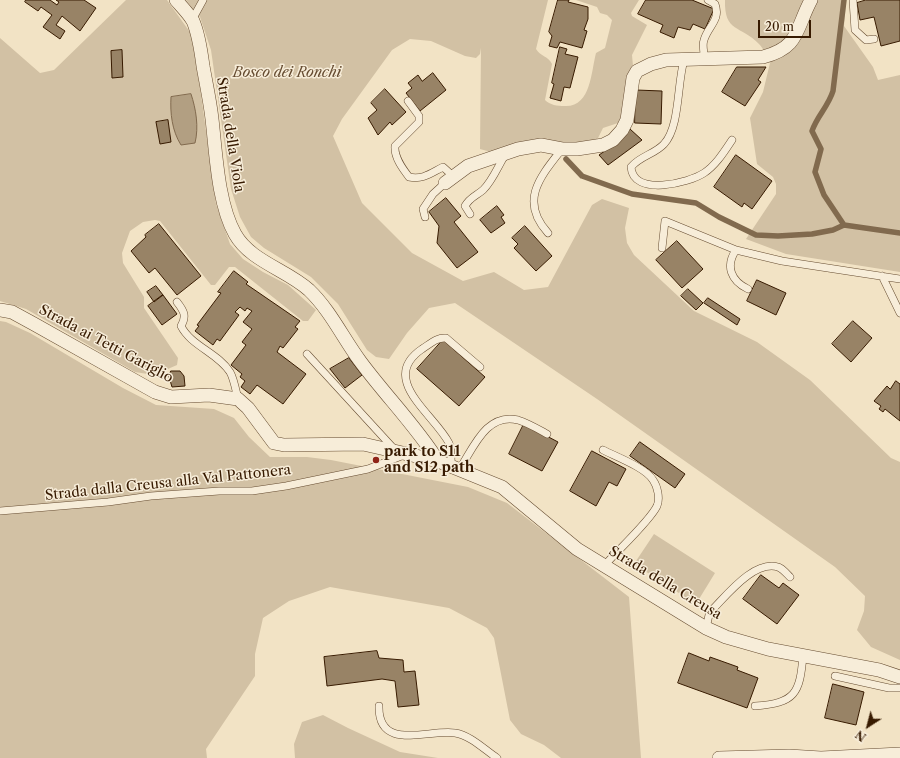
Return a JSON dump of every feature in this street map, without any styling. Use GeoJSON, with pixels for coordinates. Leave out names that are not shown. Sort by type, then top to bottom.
{"type":"FeatureCollection","features":[{"type":"Feature","properties":{"kind":"street","name":"Strada della Viola"},"geometry":{"type":"LineString","coordinates":[[176,0],[192,20],[199,38],[211,112],[217,168],[226,213],[235,234],[245,248],[289,275],[308,289],[319,301],[359,360],[425,442],[438,461]]}},
{"type":"Feature","properties":{"kind":"street"},"geometry":{"type":"LineString","coordinates":[[449,180],[468,166],[507,153],[541,145],[562,149],[594,147],[613,140],[622,130],[627,120],[631,86],[637,71],[651,64],[666,60],[763,57],[778,52],[794,39],[811,0]]}},
{"type":"Feature","properties":{"kind":"street","name":"Strada ai Tetti Gariglio"},"geometry":{"type":"LineString","coordinates":[[0,310],[12,312],[155,392],[171,397],[209,395],[238,399]]}},
{"type":"Feature","properties":{"kind":"street"},"geometry":{"type":"LineString","coordinates":[[238,399],[248,408],[274,443],[284,446],[363,444],[438,461]]}},
{"type":"Feature","properties":{"kind":"street","name":"Strada della Creusa"},"geometry":{"type":"LineString","coordinates":[[438,461],[502,487],[577,549],[706,628],[733,639],[768,649],[878,670],[900,677]]}},
{"type":"Feature","properties":{"kind":"street"},"geometry":{"type":"LineString","coordinates":[[719,758],[789,756],[821,758],[900,754]]}},
{"type":"Feature","properties":{"kind":"lane"},"geometry":{"type":"LineString","coordinates":[[192,20],[203,0]]}},
{"type":"Feature","properties":{"kind":"lane"},"geometry":{"type":"LineString","coordinates":[[705,59],[704,40],[716,18],[718,11],[715,4],[708,0]]}},
{"type":"Feature","properties":{"kind":"lane"},"geometry":{"type":"LineString","coordinates":[[853,0],[855,30],[866,40],[874,39]]}},
{"type":"Feature","properties":{"kind":"lane"},"geometry":{"type":"LineString","coordinates":[[684,60],[678,88],[675,122],[670,135],[664,144],[636,162],[632,167],[632,172],[638,179],[646,184],[658,186],[689,179],[704,173],[717,161],[732,140]]}},
{"type":"Feature","properties":{"kind":"lane"},"geometry":{"type":"LineString","coordinates":[[408,101],[419,116],[419,122],[395,146],[394,152],[403,170],[409,177],[416,179],[427,176],[443,167],[449,180],[426,204],[423,209],[425,217]]}},
{"type":"Feature","properties":{"kind":"lane"},"geometry":{"type":"LineString","coordinates":[[548,233],[541,226],[535,214],[533,193],[539,181],[562,149]]}},
{"type":"Feature","properties":{"kind":"lane"},"geometry":{"type":"LineString","coordinates":[[470,214],[466,206],[469,199],[483,190],[492,179],[507,153]]}},
{"type":"Feature","properties":{"kind":"lane"},"geometry":{"type":"LineString","coordinates":[[662,248],[665,220],[736,250],[782,262],[900,279]]}},
{"type":"Feature","properties":{"kind":"lane"},"geometry":{"type":"LineString","coordinates":[[736,250],[731,258],[730,268],[740,285],[748,289]]}},
{"type":"Feature","properties":{"kind":"lane"},"geometry":{"type":"LineString","coordinates":[[882,276],[900,313]]}},
{"type":"Feature","properties":{"kind":"lane"},"geometry":{"type":"LineString","coordinates":[[178,302],[185,313],[185,320],[181,326],[185,333],[214,355],[230,372],[238,399]]}},
{"type":"Feature","properties":{"kind":"lane"},"geometry":{"type":"LineString","coordinates":[[455,469],[449,443],[414,395],[406,382],[404,372],[408,363],[417,352],[440,338],[446,338],[480,367]]}},
{"type":"Feature","properties":{"kind":"lane"},"geometry":{"type":"LineString","coordinates":[[307,354],[401,452]]}},
{"type":"Feature","properties":{"kind":"lane"},"geometry":{"type":"LineString","coordinates":[[455,469],[482,433],[492,423],[510,418],[518,420],[547,434]]}},
{"type":"Feature","properties":{"kind":"lane"},"geometry":{"type":"LineString","coordinates":[[604,450],[640,469],[653,479],[659,495],[657,506],[650,517],[604,566]]}},
{"type":"Feature","properties":{"kind":"lane","name":"Strada dalla Creusa alla Val Pattonera"},"geometry":{"type":"LineString","coordinates":[[0,511],[108,502],[151,496],[219,490],[252,491],[286,486],[368,469],[401,452]]}},
{"type":"Feature","properties":{"kind":"lane"},"geometry":{"type":"LineString","coordinates":[[706,628],[708,615],[712,610],[743,579],[758,568],[767,566],[779,567],[790,577]]}},
{"type":"Feature","properties":{"kind":"lane"},"geometry":{"type":"LineString","coordinates":[[755,706],[781,703],[791,696],[799,685],[803,655]]}},
{"type":"Feature","properties":{"kind":"lane"},"geometry":{"type":"LineString","coordinates":[[835,676],[889,688],[900,688]]}},
{"type":"Feature","properties":{"kind":"lane"},"geometry":{"type":"LineString","coordinates":[[379,706],[380,722],[385,728],[396,735],[455,733],[465,736],[497,758]]}},
{"type":"Feature","properties":{"kind":"green space"},"geometry":{"type":"Polygon","coordinates":[[[126,0],[167,0],[192,35],[216,204],[230,244],[243,259],[263,272],[288,285],[316,310],[308,321],[303,321],[235,267],[229,267],[215,285],[211,285],[160,221],[155,220],[143,222],[130,231],[122,253],[123,263],[144,297],[144,308],[178,358],[177,365],[154,375],[135,372],[26,309],[0,301],[0,38],[40,73],[54,70],[126,0]]]}},
{"type":"Feature","properties":{"kind":"green space","name":"Bosco dei Ronchi"},"geometry":{"type":"Polygon","coordinates":[[[186,0],[548,0],[536,49],[552,64],[545,100],[554,105],[565,106],[574,105],[585,95],[591,78],[596,53],[605,48],[612,20],[607,15],[600,13],[597,7],[576,0],[639,0],[631,13],[632,16],[647,25],[632,55],[633,66],[628,76],[623,113],[618,123],[603,128],[598,138],[590,143],[491,152],[480,149],[481,48],[480,54],[476,58],[465,56],[431,41],[410,39],[392,50],[342,119],[333,136],[362,203],[412,253],[463,281],[494,272],[524,290],[548,287],[592,205],[602,199],[629,208],[625,228],[627,243],[634,255],[694,311],[757,342],[810,380],[891,458],[900,462],[900,660],[871,647],[857,630],[864,611],[865,596],[835,567],[597,399],[455,303],[429,308],[407,333],[389,359],[376,357],[367,350],[338,304],[311,277],[264,248],[251,237],[240,217],[231,189],[211,50],[200,17],[186,0]]]}},
{"type":"Feature","properties":{"kind":"green space"},"geometry":{"type":"Polygon","coordinates":[[[725,0],[845,0],[844,26],[873,67],[878,80],[900,75],[900,272],[786,254],[746,239],[776,194],[776,184],[773,177],[757,164],[750,118],[763,92],[770,63],[759,44],[735,27],[727,18],[725,11],[725,0]]]}},
{"type":"Feature","properties":{"kind":"green space"},"geometry":{"type":"Polygon","coordinates":[[[0,321],[6,322],[30,333],[123,388],[156,405],[214,409],[234,418],[249,437],[270,457],[307,457],[331,460],[468,487],[507,503],[629,597],[641,758],[561,758],[544,745],[521,734],[510,720],[494,638],[487,628],[449,608],[330,587],[289,601],[263,618],[255,654],[255,676],[206,749],[207,758],[0,758],[0,321]]]}},
{"type":"Feature","properties":{"kind":"green space"},"geometry":{"type":"Polygon","coordinates":[[[654,534],[715,573],[696,604],[634,564],[654,534]]]}},
{"type":"Feature","properties":{"kind":"green space"},"geometry":{"type":"Polygon","coordinates":[[[323,715],[400,752],[438,758],[295,758],[294,744],[302,722],[323,715]]]}},
{"type":"Feature","properties":{"kind":"shaded area"},"geometry":{"type":"Polygon","coordinates":[[[191,94],[196,118],[197,131],[195,143],[181,145],[172,122],[171,97],[191,94]]]}},
{"type":"Feature","properties":{"kind":"building"},"geometry":{"type":"Polygon","coordinates":[[[26,0],[50,0],[57,5],[59,2],[56,0],[84,0],[96,8],[80,31],[62,16],[56,25],[65,31],[60,39],[43,27],[52,15],[41,7],[38,11],[25,2],[26,0]]]}},
{"type":"Feature","properties":{"kind":"building"},"geometry":{"type":"Polygon","coordinates":[[[558,0],[569,0],[568,2],[588,7],[588,19],[584,30],[587,31],[582,48],[560,42],[557,48],[549,46],[552,36],[549,32],[558,0]]]}},
{"type":"Feature","properties":{"kind":"building"},"geometry":{"type":"Polygon","coordinates":[[[646,0],[692,0],[714,9],[705,29],[693,24],[690,30],[678,27],[674,38],[660,32],[663,25],[638,14],[646,0]]]}},
{"type":"Feature","properties":{"kind":"building"},"geometry":{"type":"Polygon","coordinates":[[[866,0],[900,0],[900,41],[881,46],[874,17],[860,20],[857,3],[866,0]]]}},
{"type":"Feature","properties":{"kind":"building"},"geometry":{"type":"Polygon","coordinates":[[[560,47],[567,49],[565,54],[578,57],[570,88],[564,87],[561,101],[550,98],[554,84],[552,83],[560,47]]]}},
{"type":"Feature","properties":{"kind":"building"},"geometry":{"type":"Polygon","coordinates":[[[122,50],[123,77],[112,78],[111,51],[122,50]]]}},
{"type":"Feature","properties":{"kind":"building"},"geometry":{"type":"Polygon","coordinates":[[[737,67],[766,67],[758,80],[761,82],[745,106],[722,92],[737,67]]]}},
{"type":"Feature","properties":{"kind":"building"},"geometry":{"type":"Polygon","coordinates":[[[433,73],[446,90],[420,111],[406,93],[412,88],[408,83],[418,75],[422,81],[433,73]]]}},
{"type":"Feature","properties":{"kind":"building"},"geometry":{"type":"Polygon","coordinates":[[[385,89],[406,112],[392,125],[390,122],[378,135],[368,118],[377,110],[371,103],[385,89]]]}},
{"type":"Feature","properties":{"kind":"building"},"geometry":{"type":"Polygon","coordinates":[[[636,90],[662,91],[661,124],[635,123],[636,90]]]}},
{"type":"Feature","properties":{"kind":"building"},"geometry":{"type":"Polygon","coordinates":[[[168,120],[171,142],[160,144],[156,122],[168,120]]]}},
{"type":"Feature","properties":{"kind":"building"},"geometry":{"type":"Polygon","coordinates":[[[630,129],[642,140],[608,165],[599,155],[618,142],[630,129]]]}},
{"type":"Feature","properties":{"kind":"building"},"geometry":{"type":"Polygon","coordinates":[[[736,155],[772,181],[752,209],[744,203],[742,207],[714,187],[736,155]]]}},
{"type":"Feature","properties":{"kind":"building"},"geometry":{"type":"Polygon","coordinates":[[[446,198],[461,216],[454,222],[478,252],[457,268],[437,243],[439,226],[429,212],[446,198]]]}},
{"type":"Feature","properties":{"kind":"building"},"geometry":{"type":"Polygon","coordinates":[[[497,206],[504,215],[501,217],[505,223],[491,233],[480,220],[497,206]]]}},
{"type":"Feature","properties":{"kind":"building"},"geometry":{"type":"Polygon","coordinates":[[[159,224],[201,276],[177,295],[155,268],[149,273],[131,251],[146,237],[145,235],[159,224]]]}},
{"type":"Feature","properties":{"kind":"building"},"geometry":{"type":"Polygon","coordinates":[[[525,226],[552,256],[536,271],[514,248],[518,244],[512,238],[525,226]]]}},
{"type":"Feature","properties":{"kind":"building"},"geometry":{"type":"Polygon","coordinates":[[[677,241],[703,269],[682,288],[656,260],[677,241]]]}},
{"type":"Feature","properties":{"kind":"building"},"geometry":{"type":"Polygon","coordinates":[[[234,271],[248,282],[246,284],[300,321],[295,327],[298,329],[283,348],[280,346],[277,352],[306,374],[283,404],[257,385],[250,394],[241,387],[245,381],[240,377],[242,374],[231,365],[246,345],[242,342],[252,329],[243,322],[252,311],[247,308],[245,311],[240,307],[235,312],[239,315],[220,341],[217,339],[213,345],[195,331],[199,326],[197,325],[221,293],[218,292],[234,271]]]}},
{"type":"Feature","properties":{"kind":"building"},"geometry":{"type":"Polygon","coordinates":[[[757,280],[786,293],[776,315],[747,301],[757,280]]]}},
{"type":"Feature","properties":{"kind":"building"},"geometry":{"type":"Polygon","coordinates":[[[156,286],[163,295],[154,302],[147,292],[156,286]]]}},
{"type":"Feature","properties":{"kind":"building"},"geometry":{"type":"Polygon","coordinates":[[[688,289],[703,303],[696,310],[681,296],[688,289]]]}},
{"type":"Feature","properties":{"kind":"building"},"geometry":{"type":"Polygon","coordinates":[[[163,295],[177,314],[162,325],[148,306],[163,295]]]}},
{"type":"Feature","properties":{"kind":"building"},"geometry":{"type":"Polygon","coordinates":[[[708,298],[740,319],[737,325],[704,303],[708,298]]]}},
{"type":"Feature","properties":{"kind":"building"},"geometry":{"type":"Polygon","coordinates":[[[853,321],[872,338],[851,362],[832,344],[853,321]]]}},
{"type":"Feature","properties":{"kind":"building"},"geometry":{"type":"Polygon","coordinates":[[[443,340],[485,377],[459,406],[417,369],[443,340]]]}},
{"type":"Feature","properties":{"kind":"building"},"geometry":{"type":"Polygon","coordinates":[[[349,358],[362,375],[345,388],[330,369],[349,358]]]}},
{"type":"Feature","properties":{"kind":"building"},"geometry":{"type":"Polygon","coordinates":[[[171,371],[180,371],[184,376],[185,386],[172,387],[169,377],[171,371]]]}},
{"type":"Feature","properties":{"kind":"building"},"geometry":{"type":"Polygon","coordinates":[[[896,381],[900,384],[900,421],[885,409],[883,412],[879,409],[881,406],[874,401],[887,386],[890,389],[896,381]]]}},
{"type":"Feature","properties":{"kind":"building"},"geometry":{"type":"Polygon","coordinates":[[[524,424],[558,442],[542,471],[509,454],[524,424]]]}},
{"type":"Feature","properties":{"kind":"building"},"geometry":{"type":"Polygon","coordinates":[[[640,442],[685,474],[675,488],[630,456],[640,442]]]}},
{"type":"Feature","properties":{"kind":"building"},"geometry":{"type":"Polygon","coordinates":[[[592,451],[626,469],[617,486],[609,482],[596,506],[570,491],[592,451]]]}},
{"type":"Feature","properties":{"kind":"building"},"geometry":{"type":"Polygon","coordinates":[[[761,575],[779,588],[783,583],[799,595],[777,624],[743,599],[761,575]]]}},
{"type":"Feature","properties":{"kind":"building"},"geometry":{"type":"Polygon","coordinates":[[[377,651],[379,658],[403,660],[404,672],[415,671],[419,705],[398,707],[395,681],[382,679],[327,686],[324,657],[377,651]]]}},
{"type":"Feature","properties":{"kind":"building"},"geometry":{"type":"Polygon","coordinates":[[[689,653],[709,661],[710,657],[738,667],[737,670],[758,678],[747,708],[678,683],[689,653]]]}},
{"type":"Feature","properties":{"kind":"building"},"geometry":{"type":"Polygon","coordinates":[[[833,684],[864,692],[856,725],[825,718],[833,684]]]}},
{"type":"Feature","properties":{"kind":"waterway"},"geometry":{"type":"LineString","coordinates":[[844,0],[833,91],[812,131],[821,149],[815,172],[824,195],[844,225]]}},
{"type":"Feature","properties":{"kind":"waterway"},"geometry":{"type":"LineString","coordinates":[[566,159],[582,176],[632,194],[696,203],[719,217],[756,235],[778,236],[812,234],[833,230],[844,225],[900,233]]}},
{"type":"Feature","properties":{"kind":"place","name":"park to S11 and S12 path"},"geometry":{"type":"Point","coordinates":[376,460]}}]}
